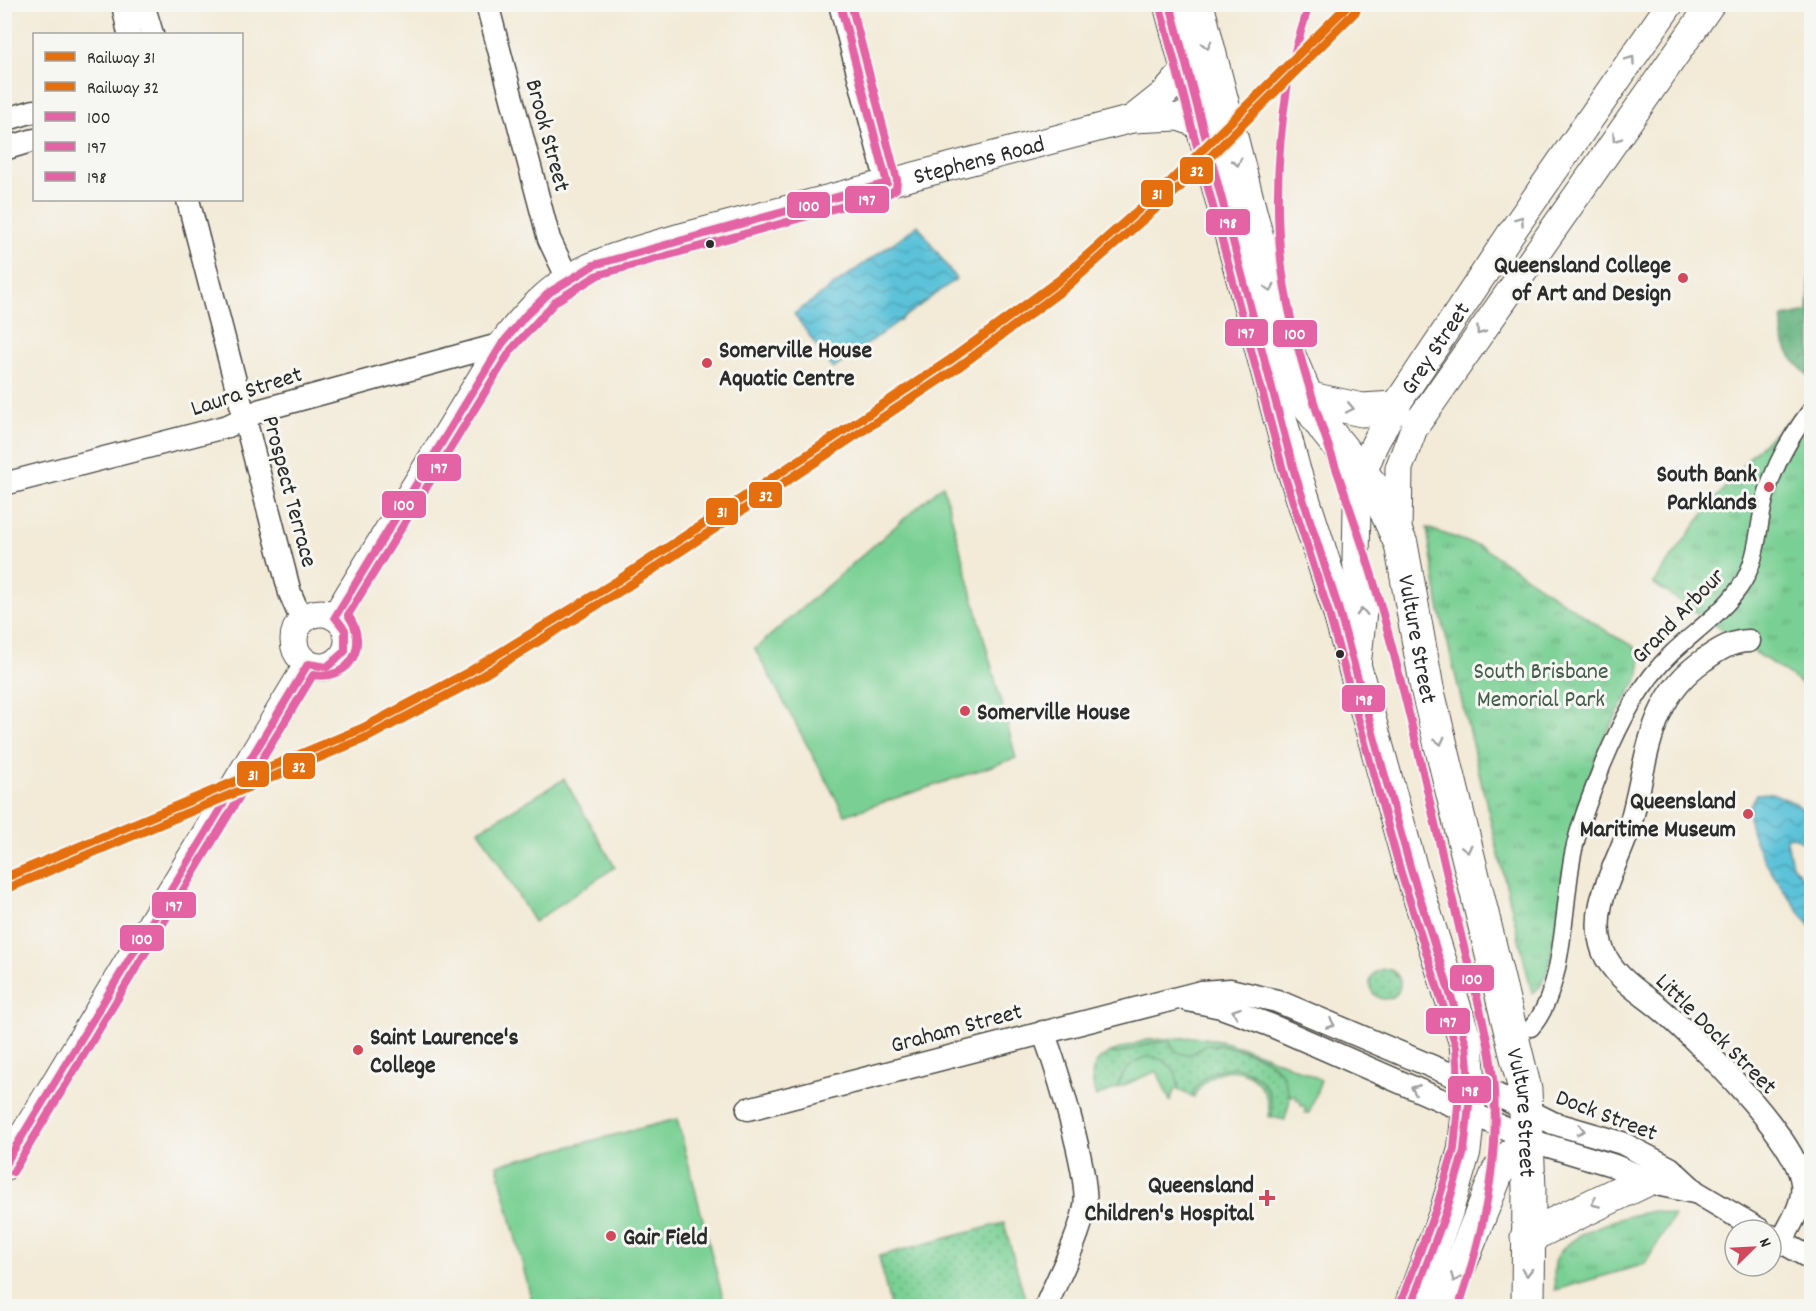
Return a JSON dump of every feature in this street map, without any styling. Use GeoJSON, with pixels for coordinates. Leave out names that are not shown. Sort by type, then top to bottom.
{"type":"FeatureCollection","features":[{"type":"Feature","properties":{"kind":"main road","name":"Vulture Street"},"geometry":{"type":"LineString","coordinates":[[1170,4],[1186,69],[1245,240],[1306,398],[1326,430],[1363,472],[1386,508],[1398,535],[1426,688],[1521,1066],[1526,1124],[1528,1306]]}},
{"type":"Feature","properties":{"kind":"main road","name":"Vulture Street"},"geometry":{"type":"LineString","coordinates":[[1197,4],[1200,109],[1245,240],[1294,471],[1357,670],[1414,879],[1461,1023],[1468,1055],[1469,1097],[1464,1151],[1449,1203],[1412,1306]]}},
{"type":"Feature","properties":{"kind":"main road"},"geometry":{"type":"LineString","coordinates":[[1306,398],[1362,410],[1394,408]]}},
{"type":"Feature","properties":{"kind":"main road"},"geometry":{"type":"LineString","coordinates":[[1444,1306],[1498,1171],[1526,1124]]}},
{"type":"Feature","properties":{"kind":"main road"},"geometry":{"type":"LineString","coordinates":[[1527,1237],[1648,1179]]}},
{"type":"Feature","properties":{"kind":"street"},"geometry":{"type":"LineString","coordinates":[[123,4],[129,33]]}},
{"type":"Feature","properties":{"kind":"street"},"geometry":{"type":"LineString","coordinates":[[143,4],[152,33]]}},
{"type":"Feature","properties":{"kind":"street","name":"Brook Street"},"geometry":{"type":"LineString","coordinates":[[487,4],[549,239],[567,277]]}},
{"type":"Feature","properties":{"kind":"street"},"geometry":{"type":"LineString","coordinates":[[840,4],[887,183]]}},
{"type":"Feature","properties":{"kind":"street","name":"Grey Street"},"geometry":{"type":"LineString","coordinates":[[1357,670],[1363,611],[1356,560],[1356,521],[1363,472],[1394,408],[1511,233],[1670,4]]}},
{"type":"Feature","properties":{"kind":"street","name":"Grey Street"},"geometry":{"type":"LineString","coordinates":[[1398,535],[1399,468],[1407,442],[1419,419],[1711,4]]}},
{"type":"Feature","properties":{"kind":"street","name":"Stephens Road"},"geometry":{"type":"LineString","coordinates":[[1132,119],[1166,92],[1186,69]]}},
{"type":"Feature","properties":{"kind":"street","name":"Stephens Road"},"geometry":{"type":"LineString","coordinates":[[335,617],[502,344],[533,305],[567,277],[619,255],[887,183],[1132,119],[1170,116],[1200,109]]}},
{"type":"Feature","properties":{"kind":"street"},"geometry":{"type":"LineString","coordinates":[[4,120],[33,111]]}},
{"type":"Feature","properties":{"kind":"street"},"geometry":{"type":"LineString","coordinates":[[4,149],[33,140]]}},
{"type":"Feature","properties":{"kind":"street","name":"Prospect Terrace"},"geometry":{"type":"LineString","coordinates":[[188,201],[290,593],[302,621]]}},
{"type":"Feature","properties":{"kind":"street","name":"Laura Street"},"geometry":{"type":"LineString","coordinates":[[4,484],[220,429],[261,410],[502,344]]}},
{"type":"Feature","properties":{"kind":"street","name":"Grand Arbour"},"geometry":{"type":"LineString","coordinates":[[1531,1028],[1539,1019],[1557,964],[1564,935],[1573,852],[1603,764],[1626,715],[1653,673],[1726,605],[1741,586],[1757,548],[1767,491],[1781,456],[1812,408]]}},
{"type":"Feature","properties":{"kind":"street"},"geometry":{"type":"LineString","coordinates":[[318,613],[335,617],[347,631],[348,640],[342,657],[327,667],[308,664],[295,648],[294,639],[302,621],[318,613]]}},
{"type":"Feature","properties":{"kind":"street","name":"Little Dock Street"},"geometry":{"type":"LineString","coordinates":[[1749,641],[1731,644],[1718,650],[1688,670],[1665,699],[1655,720],[1630,825],[1601,903],[1600,940],[1610,964],[1667,1014],[1715,1062],[1758,1110],[1792,1155],[1801,1177],[1802,1188],[1797,1209],[1783,1229]]}},
{"type":"Feature","properties":{"kind":"street"},"geometry":{"type":"LineString","coordinates":[[4,1167],[308,664]]}},
{"type":"Feature","properties":{"kind":"street","name":"Graham Street"},"geometry":{"type":"LineString","coordinates":[[748,1109],[1177,998],[1242,1014],[1469,1097],[1526,1124]]}},
{"type":"Feature","properties":{"kind":"street"},"geometry":{"type":"LineString","coordinates":[[1043,1032],[1075,1140],[1083,1174],[1085,1205],[1078,1230],[1046,1306]]}},
{"type":"Feature","properties":{"kind":"street","name":"Dock Street"},"geometry":{"type":"LineString","coordinates":[[1526,1124],[1553,1123],[1622,1143],[1670,1168],[1696,1192],[1740,1218]]}},
{"type":"Feature","properties":{"kind":"street","name":"Dock Street"},"geometry":{"type":"LineString","coordinates":[[1526,1124],[1661,1185],[1696,1192]]}},
{"type":"Feature","properties":{"kind":"street"},"geometry":{"type":"LineString","coordinates":[[1783,1243],[1812,1259]]}},
{"type":"Feature","properties":{"kind":"green space"},"geometry":{"type":"Polygon","coordinates":[[[1811,253],[1811,378],[1792,359],[1785,344],[1782,326],[1783,317],[1808,312],[1811,253]]]}},
{"type":"Feature","properties":{"kind":"green space","name":"South Bank Parklands"},"geometry":{"type":"Polygon","coordinates":[[[1811,343],[1811,690],[1653,583],[1699,520],[1752,454],[1810,400],[1811,343]]]}},
{"type":"Feature","properties":{"kind":"green space"},"geometry":{"type":"Polygon","coordinates":[[[943,485],[1016,758],[845,815],[755,649],[943,485]]]}},
{"type":"Feature","properties":{"kind":"green space","name":"South Brisbane Memorial Park"},"geometry":{"type":"Polygon","coordinates":[[[1427,528],[1482,547],[1614,636],[1632,645],[1641,656],[1639,676],[1606,734],[1585,786],[1549,967],[1540,987],[1532,993],[1439,607],[1427,528]]]}},
{"type":"Feature","properties":{"kind":"green space"},"geometry":{"type":"Polygon","coordinates":[[[564,779],[615,867],[534,922],[479,830],[564,779]]]}},
{"type":"Feature","properties":{"kind":"green space"},"geometry":{"type":"Polygon","coordinates":[[[1385,969],[1395,974],[1400,984],[1395,994],[1385,999],[1375,994],[1370,984],[1375,974],[1385,969]]]}},
{"type":"Feature","properties":{"kind":"green space"},"geometry":{"type":"Polygon","coordinates":[[[1197,1037],[1245,1048],[1321,1080],[1309,1113],[1305,1113],[1305,1106],[1301,1106],[1300,1100],[1297,1100],[1295,1095],[1290,1096],[1282,1074],[1275,1066],[1247,1051],[1205,1044],[1195,1052],[1181,1054],[1172,1047],[1169,1041],[1147,1044],[1118,1054],[1111,1052],[1146,1040],[1197,1037]]]}},
{"type":"Feature","properties":{"kind":"green space"},"geometry":{"type":"Polygon","coordinates":[[[1170,1041],[1171,1046],[1200,1050],[1205,1044],[1231,1047],[1258,1056],[1270,1063],[1287,1083],[1290,1096],[1285,1120],[1272,1117],[1270,1099],[1264,1085],[1254,1075],[1242,1069],[1228,1068],[1214,1072],[1201,1082],[1191,1096],[1178,1090],[1178,1082],[1155,1057],[1136,1062],[1126,1070],[1117,1088],[1096,1097],[1093,1070],[1104,1056],[1111,1052],[1118,1054],[1147,1044],[1170,1041]]]}},
{"type":"Feature","properties":{"kind":"green space"},"geometry":{"type":"Polygon","coordinates":[[[1146,1057],[1160,1059],[1174,1070],[1178,1090],[1175,1089],[1170,1101],[1157,1071],[1117,1088],[1127,1069],[1146,1057]]]}},
{"type":"Feature","properties":{"kind":"green space"},"geometry":{"type":"Polygon","coordinates":[[[1235,1067],[1252,1074],[1264,1084],[1272,1107],[1272,1117],[1269,1117],[1267,1100],[1261,1087],[1252,1077],[1240,1072],[1228,1071],[1216,1074],[1204,1083],[1194,1097],[1191,1096],[1208,1074],[1220,1069],[1235,1067]]]}},
{"type":"Feature","properties":{"kind":"green space","name":"Gair Field"},"geometry":{"type":"Polygon","coordinates":[[[677,1119],[725,1306],[533,1306],[497,1165],[677,1119]]]}},
{"type":"Feature","properties":{"kind":"green space"},"geometry":{"type":"Polygon","coordinates":[[[1654,1211],[1674,1216],[1645,1264],[1555,1290],[1555,1261],[1574,1239],[1615,1220],[1654,1211]]]}},
{"type":"Feature","properties":{"kind":"green space"},"geometry":{"type":"Polygon","coordinates":[[[1004,1223],[1027,1306],[890,1306],[879,1256],[1004,1223]]]}},
{"type":"Feature","properties":{"kind":"water"},"geometry":{"type":"Polygon","coordinates":[[[918,225],[956,279],[833,369],[794,314],[918,225]]]}},
{"type":"Feature","properties":{"kind":"water"},"geometry":{"type":"Polygon","coordinates":[[[1772,793],[1795,803],[1811,816],[1811,848],[1796,838],[1786,836],[1792,865],[1811,886],[1811,927],[1766,862],[1756,843],[1750,824],[1750,808],[1757,794],[1772,793]]]}},
{"type":"Feature","properties":{"kind":"rail line","name":"31"},"geometry":{"type":"LineString","coordinates":[[4,878],[363,728],[467,673],[617,581],[950,360],[1058,281],[1171,181],[1349,4]]}},
{"type":"Feature","properties":{"kind":"rail line","name":"32"},"geometry":{"type":"LineString","coordinates":[[8,888],[368,737],[472,682],[622,590],[956,369],[1064,289],[1178,189],[1356,11]]}},
{"type":"Feature","properties":{"kind":"transit line","name":"100"},"geometry":{"type":"LineString","coordinates":[[4,1166],[308,664],[327,667],[345,651],[345,630],[335,617],[502,344],[525,316],[550,292],[594,265],[887,183],[840,4]]}},
{"type":"Feature","properties":{"kind":"transit line","name":"197"},"geometry":{"type":"LineString","coordinates":[[13,1172],[313,675],[337,672],[346,667],[353,658],[357,638],[348,615],[511,350],[556,301],[598,275],[890,193],[896,189],[897,180],[851,4]]}},
{"type":"Feature","properties":{"kind":"transit line","name":"198"},"geometry":{"type":"LineString","coordinates":[[1170,4],[1294,471],[1338,607],[1411,870],[1466,1044],[1470,1095],[1464,1151],[1446,1212],[1411,1306]]}},
{"type":"Feature","properties":{"kind":"transit line","name":"100"},"geometry":{"type":"LineString","coordinates":[[1309,4],[1290,72],[1280,142],[1279,233],[1286,293],[1309,388],[1363,547],[1396,663],[1483,1021],[1494,1087],[1495,1119],[1490,1182],[1477,1245],[1459,1306]]}},
{"type":"Feature","properties":{"kind":"transit line","name":"197"},"geometry":{"type":"LineString","coordinates":[[1160,7],[1284,474],[1328,610],[1401,873],[1456,1046],[1459,1095],[1454,1149],[1436,1209],[1401,1302]]}},
{"type":"Feature","properties":{"kind":"place","name":"Queensland College of Art and Design"},"geometry":{"type":"Point","coordinates":[1683,278]}},
{"type":"Feature","properties":{"kind":"place","name":"Somerville House Aquatic Centre"},"geometry":{"type":"Point","coordinates":[707,363]}},
{"type":"Feature","properties":{"kind":"place","name":"South Bank Parklands"},"geometry":{"type":"Point","coordinates":[1769,487]}},
{"type":"Feature","properties":{"kind":"place","name":"Somerville House"},"geometry":{"type":"Point","coordinates":[965,711]}},
{"type":"Feature","properties":{"kind":"place","name":"Queensland Maritime Museum"},"geometry":{"type":"Point","coordinates":[1748,814]}},
{"type":"Feature","properties":{"kind":"place","name":"Saint Laurence's College"},"geometry":{"type":"Point","coordinates":[358,1050]}},
{"type":"Feature","properties":{"kind":"place","name":"Queensland Children's Hospital"},"geometry":{"type":"Point","coordinates":[1267,1198]}},
{"type":"Feature","properties":{"kind":"place","name":"Gair Field"},"geometry":{"type":"Point","coordinates":[611,1236]}}]}
